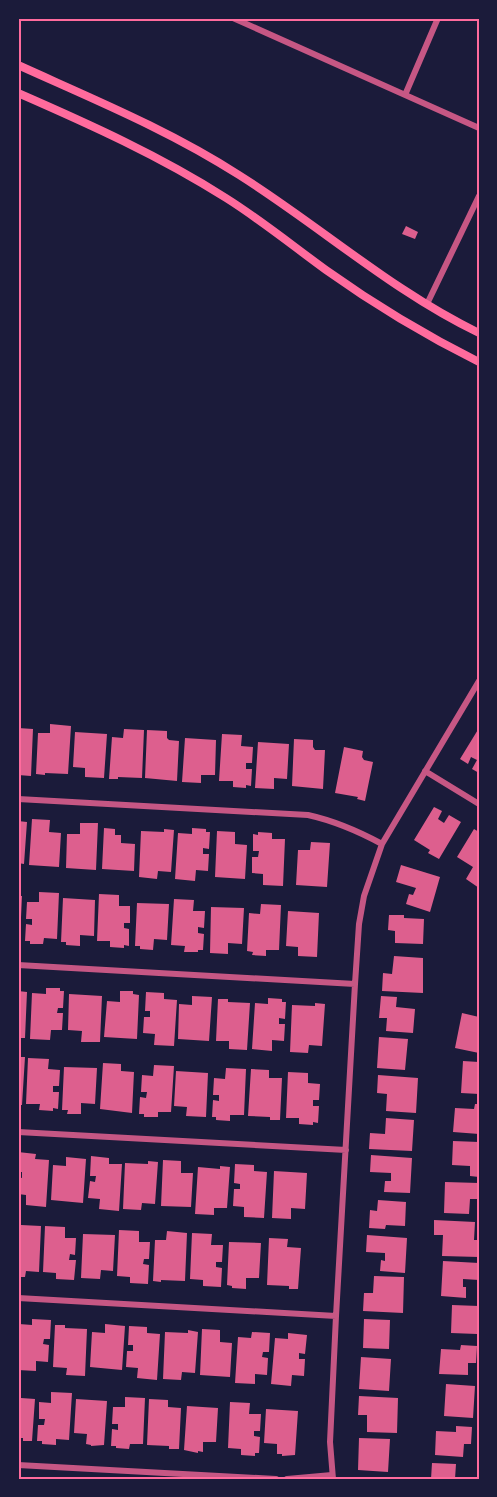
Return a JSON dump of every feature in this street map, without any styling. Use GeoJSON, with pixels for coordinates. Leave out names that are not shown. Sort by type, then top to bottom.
{"type":"FeatureCollection","features":[{"type":"Feature","properties":{"kind":"main road"},"geometry":{"type":"LineString","coordinates":[[18,65],[99,100],[195,148],[239,175],[337,245],[427,304],[479,333]]}},
{"type":"Feature","properties":{"kind":"main road"},"geometry":{"type":"LineString","coordinates":[[18,93],[102,130],[181,171],[226,198],[326,270],[396,316],[479,362]]}},
{"type":"Feature","properties":{"kind":"street"},"geometry":{"type":"LineString","coordinates":[[232,18],[479,128]]}},
{"type":"Feature","properties":{"kind":"street"},"geometry":{"type":"LineString","coordinates":[[405,95],[438,18]]}},
{"type":"Feature","properties":{"kind":"street"},"geometry":{"type":"LineString","coordinates":[[427,304],[479,196]]}},
{"type":"Feature","properties":{"kind":"street"},"geometry":{"type":"LineString","coordinates":[[286,1479],[332,1477],[330,1442],[336,1316],[359,924],[364,896],[382,844],[479,681]]}},
{"type":"Feature","properties":{"kind":"street"},"geometry":{"type":"LineString","coordinates":[[424,771],[479,804]]}},
{"type":"Feature","properties":{"kind":"street"},"geometry":{"type":"LineString","coordinates":[[18,799],[308,816],[327,819],[382,844]]}},
{"type":"Feature","properties":{"kind":"street"},"geometry":{"type":"LineString","coordinates":[[18,965],[355,984]]}},
{"type":"Feature","properties":{"kind":"street"},"geometry":{"type":"LineString","coordinates":[[18,1132],[346,1150]]}},
{"type":"Feature","properties":{"kind":"street"},"geometry":{"type":"LineString","coordinates":[[18,1298],[336,1316]]}},
{"type":"Feature","properties":{"kind":"street"},"geometry":{"type":"LineString","coordinates":[[18,1465],[276,1479]]}},
{"type":"Feature","properties":{"kind":"building"},"geometry":{"type":"Polygon","coordinates":[[[406,226],[418,232],[415,239],[402,234],[406,226]]]}},
{"type":"Feature","properties":{"kind":"building"},"geometry":{"type":"Polygon","coordinates":[[[50,724],[71,726],[68,774],[36,774],[38,733],[50,733],[50,724]]]}},
{"type":"Feature","properties":{"kind":"building"},"geometry":{"type":"Polygon","coordinates":[[[18,728],[33,729],[31,776],[18,775],[18,728]]]}},
{"type":"Feature","properties":{"kind":"building"},"geometry":{"type":"Polygon","coordinates":[[[479,728],[479,773],[472,769],[477,760],[471,757],[468,764],[460,759],[479,728]]]}},
{"type":"Feature","properties":{"kind":"building"},"geometry":{"type":"Polygon","coordinates":[[[124,729],[144,730],[142,778],[109,779],[112,737],[123,738],[124,729]]]}},
{"type":"Feature","properties":{"kind":"building"},"geometry":{"type":"Polygon","coordinates":[[[147,730],[167,731],[169,740],[179,741],[177,781],[145,778],[147,730]]]}},
{"type":"Feature","properties":{"kind":"building"},"geometry":{"type":"Polygon","coordinates":[[[75,732],[107,734],[104,778],[85,777],[85,768],[73,767],[75,732]]]}},
{"type":"Feature","properties":{"kind":"building"},"geometry":{"type":"Polygon","coordinates":[[[222,734],[242,735],[241,746],[253,747],[252,763],[246,763],[246,769],[252,769],[251,786],[233,787],[233,781],[219,781],[222,734]]]}},
{"type":"Feature","properties":{"kind":"building"},"geometry":{"type":"Polygon","coordinates":[[[185,738],[216,740],[215,775],[201,775],[201,783],[182,782],[185,738]]]}},
{"type":"Feature","properties":{"kind":"building"},"geometry":{"type":"Polygon","coordinates":[[[294,739],[313,740],[315,750],[325,750],[323,789],[292,786],[294,739]]]}},
{"type":"Feature","properties":{"kind":"building"},"geometry":{"type":"Polygon","coordinates":[[[258,742],[289,744],[287,779],[274,778],[274,789],[255,788],[258,742]]]}},
{"type":"Feature","properties":{"kind":"building"},"geometry":{"type":"Polygon","coordinates":[[[344,747],[363,751],[364,760],[373,762],[365,801],[357,799],[358,797],[335,793],[344,747]]]}},
{"type":"Feature","properties":{"kind":"building"},"geometry":{"type":"Polygon","coordinates":[[[434,807],[442,811],[438,819],[444,823],[449,815],[461,822],[439,859],[428,853],[430,850],[414,840],[434,807]]]}},
{"type":"Feature","properties":{"kind":"building"},"geometry":{"type":"Polygon","coordinates":[[[32,819],[50,820],[49,832],[61,833],[59,867],[29,865],[32,819]]]}},
{"type":"Feature","properties":{"kind":"building"},"geometry":{"type":"Polygon","coordinates":[[[18,821],[27,822],[24,864],[18,863],[18,821]]]}},
{"type":"Feature","properties":{"kind":"building"},"geometry":{"type":"Polygon","coordinates":[[[80,823],[98,823],[96,870],[66,868],[67,834],[80,834],[80,823]]]}},
{"type":"Feature","properties":{"kind":"building"},"geometry":{"type":"Polygon","coordinates":[[[104,828],[115,829],[115,835],[121,835],[121,843],[135,844],[134,871],[102,869],[104,828]]]}},
{"type":"Feature","properties":{"kind":"building"},"geometry":{"type":"Polygon","coordinates":[[[192,828],[206,829],[206,832],[210,832],[209,849],[203,848],[203,854],[209,854],[208,871],[196,870],[195,881],[175,879],[178,833],[192,834],[192,828]]]}},
{"type":"Feature","properties":{"kind":"building"},"geometry":{"type":"Polygon","coordinates":[[[164,829],[174,830],[171,872],[158,871],[157,879],[139,877],[141,831],[164,832],[164,829]]]}},
{"type":"Feature","properties":{"kind":"building"},"geometry":{"type":"Polygon","coordinates":[[[474,829],[479,832],[479,888],[466,879],[473,867],[457,857],[474,829]]]}},
{"type":"Feature","properties":{"kind":"building"},"geometry":{"type":"Polygon","coordinates":[[[217,831],[235,832],[235,844],[247,845],[245,879],[215,877],[217,831]]]}},
{"type":"Feature","properties":{"kind":"building"},"geometry":{"type":"Polygon","coordinates":[[[258,832],[272,833],[272,839],[285,839],[283,886],[263,885],[263,874],[252,873],[252,857],[258,857],[259,851],[253,851],[253,834],[258,835],[258,832]]]}},
{"type":"Feature","properties":{"kind":"building"},"geometry":{"type":"Polygon","coordinates":[[[311,842],[330,843],[327,887],[296,885],[298,850],[310,850],[311,842]]]}},
{"type":"Feature","properties":{"kind":"building"},"geometry":{"type":"Polygon","coordinates":[[[401,865],[440,877],[430,912],[406,904],[409,894],[413,895],[416,888],[396,882],[401,865]]]}},
{"type":"Feature","properties":{"kind":"building"},"geometry":{"type":"Polygon","coordinates":[[[39,892],[59,893],[57,939],[44,938],[43,944],[30,944],[30,941],[25,941],[26,924],[32,925],[32,919],[26,919],[27,902],[39,902],[39,892]]]}},
{"type":"Feature","properties":{"kind":"building"},"geometry":{"type":"Polygon","coordinates":[[[99,894],[119,895],[119,906],[130,906],[130,923],[124,923],[124,928],[129,929],[129,946],[110,947],[110,941],[97,941],[99,894]]]}},
{"type":"Feature","properties":{"kind":"building"},"geometry":{"type":"Polygon","coordinates":[[[18,896],[22,896],[20,938],[18,938],[18,896]]]}},
{"type":"Feature","properties":{"kind":"building"},"geometry":{"type":"Polygon","coordinates":[[[63,898],[95,900],[94,936],[80,935],[80,946],[66,945],[66,942],[61,942],[63,898]]]}},
{"type":"Feature","properties":{"kind":"building"},"geometry":{"type":"Polygon","coordinates":[[[174,899],[194,900],[193,911],[205,911],[204,928],[198,927],[198,933],[204,934],[203,950],[184,952],[185,946],[171,945],[174,899]]]}},
{"type":"Feature","properties":{"kind":"building"},"geometry":{"type":"Polygon","coordinates":[[[137,903],[169,904],[167,940],[154,939],[153,950],[140,949],[140,946],[135,946],[137,903]]]}},
{"type":"Feature","properties":{"kind":"building"},"geometry":{"type":"Polygon","coordinates":[[[261,904],[281,905],[279,950],[266,950],[266,956],[252,955],[253,952],[247,951],[249,913],[260,914],[261,904]]]}},
{"type":"Feature","properties":{"kind":"building"},"geometry":{"type":"Polygon","coordinates":[[[211,907],[244,908],[242,944],[228,943],[228,954],[210,953],[211,907]]]}},
{"type":"Feature","properties":{"kind":"building"},"geometry":{"type":"Polygon","coordinates":[[[288,911],[319,913],[317,957],[298,956],[298,947],[286,946],[288,911]]]}},
{"type":"Feature","properties":{"kind":"building"},"geometry":{"type":"Polygon","coordinates":[[[389,915],[424,919],[423,944],[395,943],[395,931],[388,930],[389,915]]]}},
{"type":"Feature","properties":{"kind":"building"},"geometry":{"type":"Polygon","coordinates":[[[394,956],[423,958],[423,993],[382,991],[383,973],[392,974],[394,956]]]}},
{"type":"Feature","properties":{"kind":"building"},"geometry":{"type":"Polygon","coordinates":[[[46,988],[60,988],[60,991],[64,991],[63,1008],[58,1008],[57,1013],[63,1013],[62,1030],[51,1030],[50,1040],[30,1039],[32,993],[46,994],[46,988]]]}},
{"type":"Feature","properties":{"kind":"building"},"geometry":{"type":"Polygon","coordinates":[[[18,991],[27,992],[25,1038],[18,1038],[18,991]]]}},
{"type":"Feature","properties":{"kind":"building"},"geometry":{"type":"Polygon","coordinates":[[[120,991],[133,991],[133,994],[139,995],[137,1039],[104,1037],[107,1001],[120,1002],[120,991]]]}},
{"type":"Feature","properties":{"kind":"building"},"geometry":{"type":"Polygon","coordinates":[[[146,992],[164,993],[164,999],[177,1000],[174,1046],[154,1045],[155,1034],[143,1033],[144,1017],[150,1017],[150,1011],[145,1011],[146,992]]]}},
{"type":"Feature","properties":{"kind":"building"},"geometry":{"type":"Polygon","coordinates":[[[69,994],[102,996],[100,1042],[81,1042],[82,1031],[68,1030],[69,994]]]}},
{"type":"Feature","properties":{"kind":"building"},"geometry":{"type":"Polygon","coordinates":[[[192,996],[212,997],[209,1041],[178,1039],[179,1004],[192,1005],[192,996]]]}},
{"type":"Feature","properties":{"kind":"building"},"geometry":{"type":"Polygon","coordinates":[[[381,996],[397,997],[396,1007],[415,1009],[413,1033],[386,1031],[387,1018],[379,1018],[381,996]]]}},
{"type":"Feature","properties":{"kind":"building"},"geometry":{"type":"Polygon","coordinates":[[[268,998],[282,999],[282,1002],[286,1002],[285,1019],[279,1018],[279,1024],[285,1024],[284,1041],[272,1040],[272,1051],[252,1049],[255,1003],[268,1004],[268,998]]]}},
{"type":"Feature","properties":{"kind":"building"},"geometry":{"type":"Polygon","coordinates":[[[218,999],[250,1003],[247,1050],[229,1049],[229,1041],[216,1041],[218,999]]]}},
{"type":"Feature","properties":{"kind":"building"},"geometry":{"type":"Polygon","coordinates":[[[315,1003],[325,1004],[322,1046],[309,1045],[308,1053],[290,1052],[292,1005],[315,1006],[315,1003]]]}},
{"type":"Feature","properties":{"kind":"building"},"geometry":{"type":"Polygon","coordinates":[[[462,1013],[479,1017],[479,1053],[455,1048],[462,1013]]]}},
{"type":"Feature","properties":{"kind":"building"},"geometry":{"type":"Polygon","coordinates":[[[379,1037],[408,1039],[405,1070],[377,1068],[379,1037]]]}},
{"type":"Feature","properties":{"kind":"building"},"geometry":{"type":"Polygon","coordinates":[[[18,1057],[25,1057],[22,1105],[18,1105],[18,1057]]]}},
{"type":"Feature","properties":{"kind":"building"},"geometry":{"type":"Polygon","coordinates":[[[28,1058],[49,1059],[48,1069],[60,1070],[59,1086],[53,1086],[53,1092],[59,1092],[58,1109],[39,1110],[40,1104],[26,1104],[28,1058]]]}},
{"type":"Feature","properties":{"kind":"building"},"geometry":{"type":"Polygon","coordinates":[[[463,1061],[479,1062],[479,1094],[461,1093],[463,1061]]]}},
{"type":"Feature","properties":{"kind":"building"},"geometry":{"type":"Polygon","coordinates":[[[103,1063],[121,1064],[121,1071],[134,1072],[132,1113],[100,1109],[103,1063]]]}},
{"type":"Feature","properties":{"kind":"building"},"geometry":{"type":"Polygon","coordinates":[[[154,1065],[174,1066],[171,1112],[158,1112],[158,1117],[144,1117],[144,1114],[139,1114],[140,1097],[146,1098],[147,1092],[141,1092],[142,1075],[153,1076],[154,1065]]]}},
{"type":"Feature","properties":{"kind":"building"},"geometry":{"type":"Polygon","coordinates":[[[64,1067],[97,1068],[95,1104],[81,1103],[81,1114],[67,1114],[68,1110],[62,1110],[64,1067]]]}},
{"type":"Feature","properties":{"kind":"building"},"geometry":{"type":"Polygon","coordinates":[[[226,1068],[246,1069],[244,1115],[230,1115],[230,1121],[216,1120],[216,1117],[212,1117],[213,1100],[219,1101],[219,1095],[213,1095],[214,1078],[225,1079],[226,1068]]]}},
{"type":"Feature","properties":{"kind":"building"},"geometry":{"type":"Polygon","coordinates":[[[251,1069],[269,1070],[269,1078],[282,1078],[280,1120],[248,1116],[251,1069]]]}},
{"type":"Feature","properties":{"kind":"building"},"geometry":{"type":"Polygon","coordinates":[[[176,1071],[208,1073],[206,1117],[186,1116],[187,1107],[174,1106],[176,1071]]]}},
{"type":"Feature","properties":{"kind":"building"},"geometry":{"type":"Polygon","coordinates":[[[288,1072],[308,1073],[308,1083],[320,1084],[319,1100],[313,1100],[313,1106],[319,1106],[318,1123],[299,1124],[299,1118],[286,1118],[288,1072]]]}},
{"type":"Feature","properties":{"kind":"building"},"geometry":{"type":"Polygon","coordinates":[[[378,1075],[418,1078],[416,1113],[386,1111],[387,1094],[377,1093],[378,1075]]]}},
{"type":"Feature","properties":{"kind":"building"},"geometry":{"type":"Polygon","coordinates":[[[475,1104],[479,1104],[479,1134],[453,1132],[455,1108],[474,1109],[475,1104]]]}},
{"type":"Feature","properties":{"kind":"building"},"geometry":{"type":"Polygon","coordinates":[[[386,1118],[414,1120],[412,1151],[369,1149],[370,1133],[385,1134],[386,1118]]]}},
{"type":"Feature","properties":{"kind":"building"},"geometry":{"type":"Polygon","coordinates":[[[453,1141],[479,1142],[479,1177],[470,1176],[470,1166],[452,1165],[453,1141]]]}},
{"type":"Feature","properties":{"kind":"building"},"geometry":{"type":"Polygon","coordinates":[[[18,1152],[36,1154],[35,1159],[49,1160],[46,1207],[26,1205],[26,1195],[18,1194],[18,1177],[22,1178],[22,1172],[18,1172],[18,1152]]]}},
{"type":"Feature","properties":{"kind":"building"},"geometry":{"type":"Polygon","coordinates":[[[371,1155],[412,1158],[410,1193],[384,1192],[385,1181],[391,1181],[391,1173],[370,1172],[371,1155]]]}},
{"type":"Feature","properties":{"kind":"building"},"geometry":{"type":"Polygon","coordinates":[[[91,1156],[109,1158],[109,1164],[122,1164],[119,1211],[99,1209],[100,1199],[88,1198],[90,1181],[95,1182],[96,1176],[90,1176],[91,1156]]]}},
{"type":"Feature","properties":{"kind":"building"},"geometry":{"type":"Polygon","coordinates":[[[66,1157],[86,1159],[83,1203],[51,1200],[53,1165],[66,1166],[66,1157]]]}},
{"type":"Feature","properties":{"kind":"building"},"geometry":{"type":"Polygon","coordinates":[[[163,1160],[181,1161],[181,1173],[193,1173],[191,1207],[161,1206],[163,1160]]]}},
{"type":"Feature","properties":{"kind":"building"},"geometry":{"type":"Polygon","coordinates":[[[148,1161],[158,1162],[155,1204],[142,1203],[141,1210],[123,1209],[125,1163],[148,1164],[148,1161]]]}},
{"type":"Feature","properties":{"kind":"building"},"geometry":{"type":"Polygon","coordinates":[[[235,1164],[254,1165],[254,1171],[267,1172],[264,1218],[244,1217],[244,1207],[233,1206],[234,1189],[240,1189],[240,1184],[234,1183],[235,1164]]]}},
{"type":"Feature","properties":{"kind":"building"},"geometry":{"type":"Polygon","coordinates":[[[220,1166],[230,1167],[227,1208],[214,1208],[214,1215],[195,1214],[198,1167],[220,1169],[220,1166]]]}},
{"type":"Feature","properties":{"kind":"building"},"geometry":{"type":"Polygon","coordinates":[[[274,1171],[307,1173],[305,1209],[291,1208],[291,1219],[272,1218],[274,1171]]]}},
{"type":"Feature","properties":{"kind":"building"},"geometry":{"type":"Polygon","coordinates":[[[445,1182],[479,1183],[479,1199],[470,1199],[469,1214],[444,1213],[445,1182]]]}},
{"type":"Feature","properties":{"kind":"building"},"geometry":{"type":"Polygon","coordinates":[[[378,1200],[406,1202],[405,1226],[386,1225],[385,1229],[369,1228],[370,1210],[377,1211],[378,1200]]]}},
{"type":"Feature","properties":{"kind":"building"},"geometry":{"type":"Polygon","coordinates":[[[434,1220],[475,1222],[474,1240],[479,1240],[479,1257],[442,1256],[443,1235],[434,1235],[434,1220]]]}},
{"type":"Feature","properties":{"kind":"building"},"geometry":{"type":"Polygon","coordinates":[[[21,1225],[41,1226],[39,1272],[26,1271],[25,1277],[18,1277],[18,1235],[21,1235],[21,1225]]]}},
{"type":"Feature","properties":{"kind":"building"},"geometry":{"type":"Polygon","coordinates":[[[45,1226],[65,1227],[65,1238],[76,1238],[75,1255],[70,1254],[69,1260],[76,1260],[74,1280],[56,1279],[56,1273],[43,1272],[45,1226]]]}},
{"type":"Feature","properties":{"kind":"building"},"geometry":{"type":"Polygon","coordinates":[[[119,1230],[139,1231],[139,1242],[150,1242],[149,1259],[144,1259],[143,1264],[149,1265],[148,1284],[130,1283],[130,1277],[117,1276],[119,1230]]]}},
{"type":"Feature","properties":{"kind":"building"},"geometry":{"type":"Polygon","coordinates":[[[167,1231],[187,1233],[185,1281],[153,1281],[155,1240],[166,1240],[167,1231]]]}},
{"type":"Feature","properties":{"kind":"building"},"geometry":{"type":"Polygon","coordinates":[[[192,1233],[212,1234],[211,1245],[223,1245],[222,1262],[216,1262],[216,1267],[222,1268],[221,1287],[203,1286],[203,1280],[190,1279],[192,1233]]]}},
{"type":"Feature","properties":{"kind":"building"},"geometry":{"type":"Polygon","coordinates":[[[83,1234],[115,1235],[113,1271],[101,1270],[100,1279],[81,1278],[83,1234]]]}},
{"type":"Feature","properties":{"kind":"building"},"geometry":{"type":"Polygon","coordinates":[[[367,1235],[407,1238],[405,1273],[380,1271],[381,1260],[385,1261],[385,1253],[366,1252],[367,1235]]]}},
{"type":"Feature","properties":{"kind":"building"},"geometry":{"type":"Polygon","coordinates":[[[269,1238],[288,1239],[287,1247],[301,1248],[298,1289],[289,1289],[289,1286],[267,1285],[269,1238]]]}},
{"type":"Feature","properties":{"kind":"building"},"geometry":{"type":"Polygon","coordinates":[[[229,1242],[261,1243],[259,1278],[246,1278],[246,1289],[232,1288],[227,1285],[229,1242]]]}},
{"type":"Feature","properties":{"kind":"building"},"geometry":{"type":"Polygon","coordinates":[[[443,1261],[479,1263],[479,1280],[463,1279],[466,1298],[441,1296],[443,1261]]]}},
{"type":"Feature","properties":{"kind":"building"},"geometry":{"type":"Polygon","coordinates":[[[374,1276],[404,1277],[403,1313],[363,1311],[364,1293],[373,1293],[374,1276]]]}},
{"type":"Feature","properties":{"kind":"building"},"geometry":{"type":"Polygon","coordinates":[[[452,1305],[479,1306],[477,1334],[451,1333],[452,1305]]]}},
{"type":"Feature","properties":{"kind":"building"},"geometry":{"type":"Polygon","coordinates":[[[32,1319],[51,1320],[50,1339],[44,1339],[43,1344],[49,1345],[48,1362],[36,1361],[36,1371],[18,1370],[19,1324],[32,1325],[32,1319]]]}},
{"type":"Feature","properties":{"kind":"building"},"geometry":{"type":"Polygon","coordinates":[[[364,1319],[390,1320],[389,1349],[363,1348],[364,1319]]]}},
{"type":"Feature","properties":{"kind":"building"},"geometry":{"type":"Polygon","coordinates":[[[105,1324],[125,1326],[122,1370],[90,1367],[92,1332],[105,1333],[105,1324]]]}},
{"type":"Feature","properties":{"kind":"building"},"geometry":{"type":"Polygon","coordinates":[[[55,1325],[87,1329],[85,1376],[66,1375],[67,1368],[53,1367],[55,1325]]]}},
{"type":"Feature","properties":{"kind":"building"},"geometry":{"type":"Polygon","coordinates":[[[129,1326],[147,1327],[147,1333],[160,1334],[157,1380],[137,1378],[138,1368],[126,1367],[127,1351],[133,1351],[133,1345],[128,1345],[129,1326]]]}},
{"type":"Feature","properties":{"kind":"building"},"geometry":{"type":"Polygon","coordinates":[[[202,1329],[220,1330],[220,1342],[232,1343],[230,1377],[200,1375],[202,1329]]]}},
{"type":"Feature","properties":{"kind":"building"},"geometry":{"type":"Polygon","coordinates":[[[188,1330],[198,1332],[195,1373],[182,1372],[181,1380],[163,1379],[165,1332],[188,1333],[188,1330]]]}},
{"type":"Feature","properties":{"kind":"building"},"geometry":{"type":"Polygon","coordinates":[[[252,1332],[270,1333],[269,1352],[263,1352],[262,1357],[268,1358],[267,1375],[255,1374],[255,1384],[235,1383],[238,1337],[251,1338],[252,1332]]]}},
{"type":"Feature","properties":{"kind":"building"},"geometry":{"type":"Polygon","coordinates":[[[288,1333],[307,1335],[305,1354],[299,1353],[299,1359],[305,1359],[304,1376],[292,1375],[291,1386],[271,1384],[275,1338],[288,1339],[288,1333]]]}},
{"type":"Feature","properties":{"kind":"building"},"geometry":{"type":"Polygon","coordinates":[[[461,1345],[477,1346],[476,1363],[468,1363],[468,1375],[439,1374],[441,1349],[460,1350],[461,1345]]]}},
{"type":"Feature","properties":{"kind":"building"},"geometry":{"type":"Polygon","coordinates":[[[361,1357],[391,1359],[389,1391],[359,1389],[361,1357]]]}},
{"type":"Feature","properties":{"kind":"building"},"geometry":{"type":"Polygon","coordinates":[[[446,1384],[475,1386],[473,1418],[444,1416],[446,1384]]]}},
{"type":"Feature","properties":{"kind":"building"},"geometry":{"type":"Polygon","coordinates":[[[18,1391],[21,1391],[21,1398],[35,1399],[32,1441],[23,1441],[23,1438],[18,1438],[18,1391]]]}},
{"type":"Feature","properties":{"kind":"building"},"geometry":{"type":"Polygon","coordinates":[[[51,1392],[72,1393],[69,1440],[56,1439],[56,1445],[42,1444],[42,1441],[37,1441],[38,1425],[44,1425],[45,1419],[39,1419],[39,1402],[51,1403],[51,1392]]]}},
{"type":"Feature","properties":{"kind":"building"},"geometry":{"type":"Polygon","coordinates":[[[359,1396],[398,1398],[397,1433],[367,1432],[367,1415],[358,1415],[359,1396]]]}},
{"type":"Feature","properties":{"kind":"building"},"geometry":{"type":"Polygon","coordinates":[[[125,1397],[145,1398],[143,1444],[130,1444],[129,1449],[111,1446],[112,1429],[118,1430],[118,1424],[112,1424],[113,1407],[125,1407],[125,1397]]]}},
{"type":"Feature","properties":{"kind":"building"},"geometry":{"type":"Polygon","coordinates":[[[76,1399],[107,1401],[104,1445],[86,1444],[87,1434],[74,1433],[76,1399]]]}},
{"type":"Feature","properties":{"kind":"building"},"geometry":{"type":"Polygon","coordinates":[[[149,1399],[168,1400],[168,1407],[181,1408],[179,1449],[147,1445],[149,1399]]]}},
{"type":"Feature","properties":{"kind":"building"},"geometry":{"type":"Polygon","coordinates":[[[230,1402],[250,1403],[249,1414],[261,1414],[260,1431],[254,1431],[254,1436],[260,1437],[259,1453],[255,1453],[255,1456],[241,1455],[241,1449],[228,1448],[230,1402]]]}},
{"type":"Feature","properties":{"kind":"building"},"geometry":{"type":"Polygon","coordinates":[[[187,1406],[218,1408],[216,1442],[203,1442],[203,1452],[184,1450],[187,1406]]]}},
{"type":"Feature","properties":{"kind":"building"},"geometry":{"type":"Polygon","coordinates":[[[266,1409],[298,1411],[295,1455],[282,1456],[282,1454],[277,1454],[277,1444],[264,1443],[266,1409]]]}},
{"type":"Feature","properties":{"kind":"building"},"geometry":{"type":"Polygon","coordinates":[[[456,1426],[472,1427],[471,1444],[464,1444],[463,1457],[435,1455],[436,1431],[456,1432],[456,1426]]]}},
{"type":"Feature","properties":{"kind":"building"},"geometry":{"type":"Polygon","coordinates":[[[359,1438],[390,1439],[388,1472],[358,1470],[359,1438]]]}},
{"type":"Feature","properties":{"kind":"building"},"geometry":{"type":"Polygon","coordinates":[[[432,1463],[456,1464],[455,1479],[431,1479],[432,1463]]]}}]}
